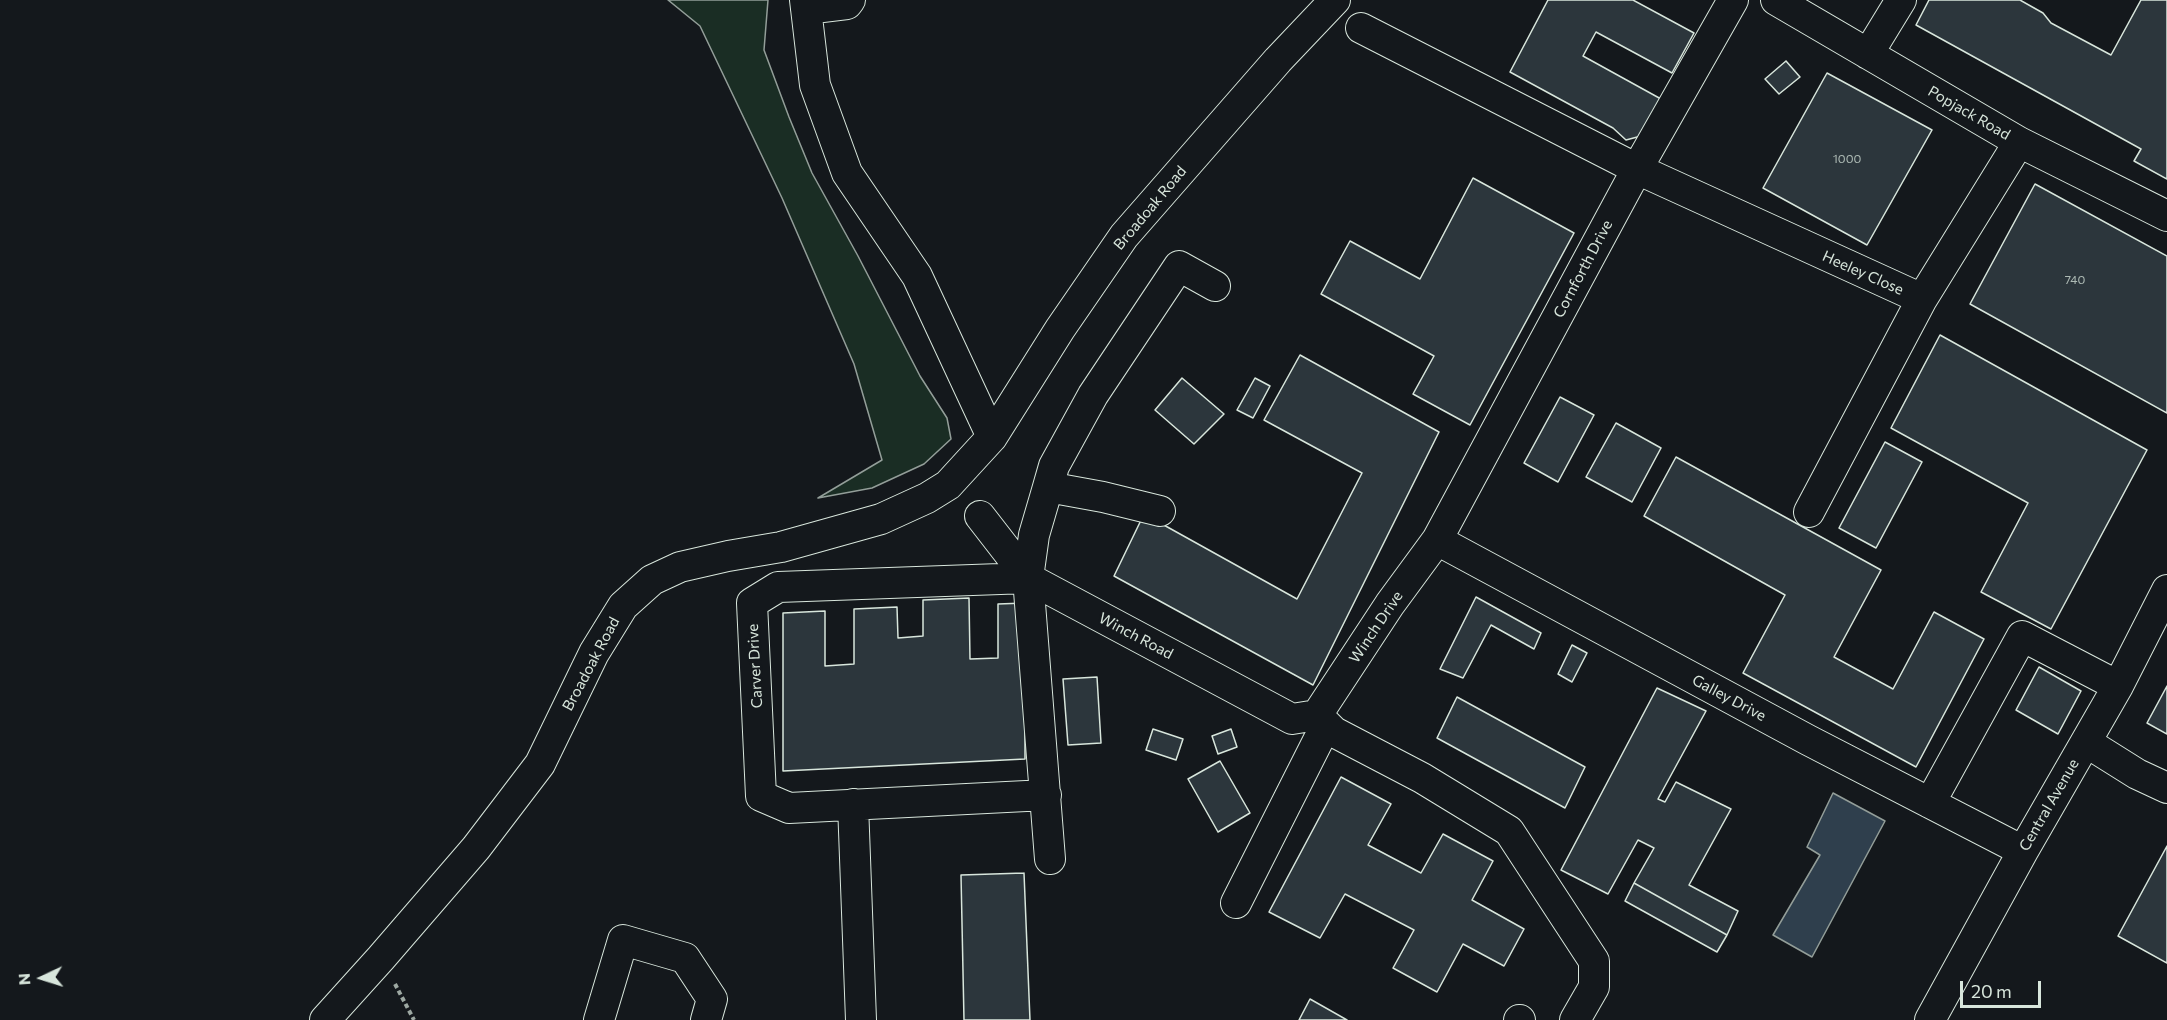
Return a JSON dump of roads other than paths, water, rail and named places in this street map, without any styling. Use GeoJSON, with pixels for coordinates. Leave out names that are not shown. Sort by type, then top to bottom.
{"type":"FeatureCollection","features":[{"type":"Feature","properties":{"kind":"street"},"geometry":{"type":"LineString","coordinates":[[850,0],[847,4],[806,4],[815,85],[847,173],[917,276],[992,437]]}},
{"type":"Feature","properties":{"kind":"street","name":"Broadoak Road"},"geometry":{"type":"LineString","coordinates":[[325,1020],[476,848],[540,764],[594,653],[623,606],[652,580],[680,567],[781,547],[881,519],[927,498],[948,485],[992,437],[1060,329],[1124,236],[1270,69],[1335,0]]}},
{"type":"Feature","properties":{"kind":"street","name":"Cornforth Drive"},"geometry":{"type":"LineString","coordinates":[[1437,540],[1637,169],[1733,0]]}},
{"type":"Feature","properties":{"kind":"street","name":"Popjack Road"},"geometry":{"type":"LineString","coordinates":[[1776,0],[2019,142],[2167,216]]}},
{"type":"Feature","properties":{"kind":"street"},"geometry":{"type":"LineString","coordinates":[[1868,54],[1900,0]]}},
{"type":"Feature","properties":{"kind":"street","name":"Heeley Close"},"geometry":{"type":"LineString","coordinates":[[1361,28],[1637,169],[1922,299],[2019,142]]}},
{"type":"Feature","properties":{"kind":"street"},"geometry":{"type":"LineString","coordinates":[[1050,859],[1028,578],[1034,535],[1054,466],[1093,394],[1179,266],[1215,286]]}},
{"type":"Feature","properties":{"kind":"street"},"geometry":{"type":"LineString","coordinates":[[1809,512],[1922,299]]}},
{"type":"Feature","properties":{"kind":"street"},"geometry":{"type":"LineString","coordinates":[[1048,487],[1103,497],[1160,512]]}},
{"type":"Feature","properties":{"kind":"street","name":"Winch Road"},"geometry":{"type":"LineString","coordinates":[[980,516],[1028,578],[1292,719],[1321,720]]}},
{"type":"Feature","properties":{"kind":"street","name":"Winch Drive"},"geometry":{"type":"LineString","coordinates":[[1236,903],[1321,720],[1390,604],[1437,540]]}},
{"type":"Feature","properties":{"kind":"street","name":"Galley Drive"},"geometry":{"type":"LineString","coordinates":[[1437,540],[1808,740],[2023,851]]}},
{"type":"Feature","properties":{"kind":"street","name":"Carver Drive"},"geometry":{"type":"LineString","coordinates":[[1028,578],[778,587],[752,603],[761,796],[789,808],[1046,795]]}},
{"type":"Feature","properties":{"kind":"street","name":"Central Avenue"},"geometry":{"type":"LineString","coordinates":[[1930,1020],[2023,851],[2118,686],[2167,591]]}},
{"type":"Feature","properties":{"kind":"street"},"geometry":{"type":"LineString","coordinates":[[1930,804],[2022,636],[2118,686]]}},
{"type":"Feature","properties":{"kind":"street"},"geometry":{"type":"LineString","coordinates":[[1321,720],[1334,732],[1422,777],[1509,831],[1594,961],[1594,987],[1575,1020]]}},
{"type":"Feature","properties":{"kind":"street"},"geometry":{"type":"LineString","coordinates":[[2086,742],[2138,774],[2167,788]]}},
{"type":"Feature","properties":{"kind":"street"},"geometry":{"type":"LineString","coordinates":[[853,804],[861,1020]]}},
{"type":"Feature","properties":{"kind":"street"},"geometry":{"type":"LineString","coordinates":[[599,1020],[623,940],[685,958],[712,999],[706,1020]]}},
{"type":"Feature","properties":{"kind":"water"},"geometry":{"type":"Polygon","coordinates":[[[1833,793],[1885,821],[1812,957],[1773,935],[1820,855],[1807,847],[1833,793]]]}}]}
